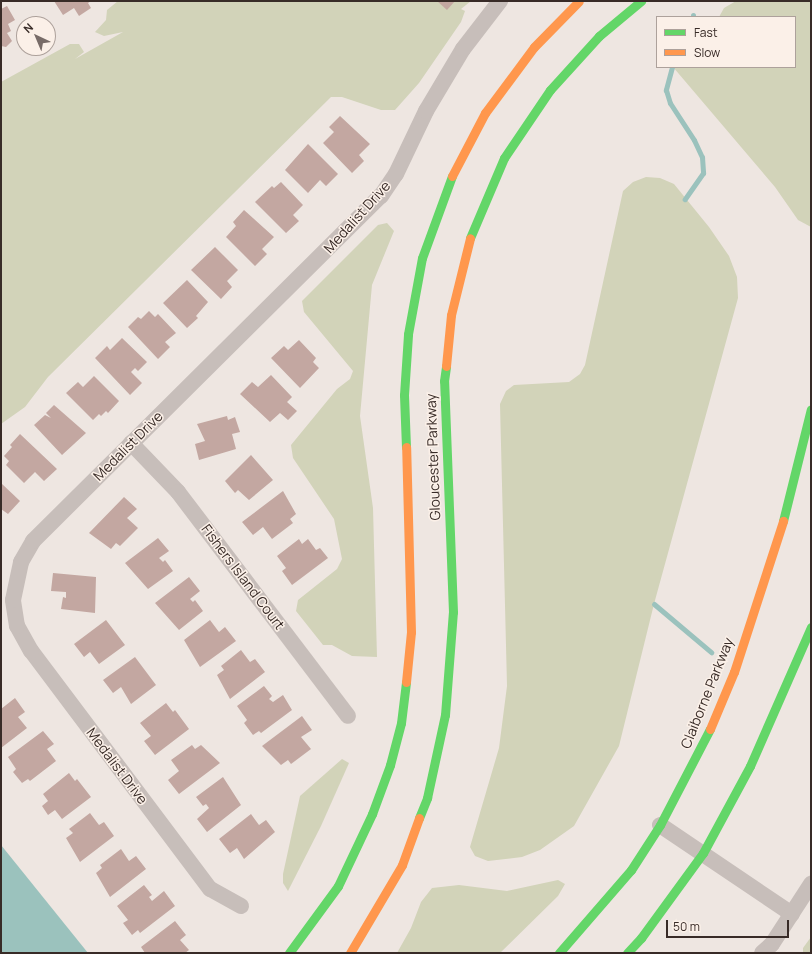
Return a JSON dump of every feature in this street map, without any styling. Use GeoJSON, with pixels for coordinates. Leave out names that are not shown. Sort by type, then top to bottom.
{"type":"FeatureCollection","features":[{"type":"Feature","properties":{"kind":"main road","name":"Gloucester Parkway"},"geometry":{"type":"LineString","coordinates":[[289,953],[338,886],[345,872],[372,814],[390,765],[400,723],[411,632],[404,395],[408,334],[422,258],[434,218],[453,174],[485,113],[534,47],[579,1]]}},
{"type":"Feature","properties":{"kind":"main road","name":"Gloucester Parkway"},"geometry":{"type":"LineString","coordinates":[[350,953],[368,926],[402,865],[427,798],[445,715],[453,612],[444,381],[451,315],[471,235],[504,158],[546,96],[599,36],[640,1]]}},
{"type":"Feature","properties":{"kind":"main road","name":"Claiborne Parkway"},"geometry":{"type":"LineString","coordinates":[[558,953],[631,870],[660,825],[703,745],[734,672],[782,524],[811,409]]}},
{"type":"Feature","properties":{"kind":"main road"},"geometry":{"type":"LineString","coordinates":[[627,953],[640,938],[702,853],[750,766],[811,627]]}},
{"type":"Feature","properties":{"kind":"street","name":"Medalist Drive"},"geometry":{"type":"LineString","coordinates":[[241,906],[210,889],[31,650],[17,626],[13,600],[15,582],[21,562],[33,541],[381,196],[396,174],[426,111],[463,49],[500,1]]}},
{"type":"Feature","properties":{"kind":"street","name":"Fishers Island Court"},"geometry":{"type":"LineString","coordinates":[[131,443],[178,492],[348,716]]}},
{"type":"Feature","properties":{"kind":"street"},"geometry":{"type":"LineString","coordinates":[[660,825],[792,914]]}},
{"type":"Feature","properties":{"kind":"street"},"geometry":{"type":"LineString","coordinates":[[762,953],[772,944],[811,884]]}},
{"type":"Feature","properties":{"kind":"green space"},"geometry":{"type":"Polygon","coordinates":[[[118,1],[471,1],[461,9],[465,11],[461,22],[419,83],[395,110],[381,110],[342,97],[331,97],[48,377],[25,407],[1,424],[1,82],[48,56],[56,56],[56,52],[70,44],[79,44],[84,52],[75,59],[123,32],[104,36],[95,32],[106,20],[107,10],[118,1]]]}},
{"type":"Feature","properties":{"kind":"green space"},"geometry":{"type":"Polygon","coordinates":[[[736,1],[811,1],[811,227],[798,220],[775,187],[674,68],[796,68],[796,16],[720,16],[724,8],[736,1]]]}},
{"type":"Feature","properties":{"kind":"green space"},"geometry":{"type":"Polygon","coordinates":[[[646,177],[660,178],[674,184],[709,227],[729,256],[737,277],[738,298],[654,604],[619,746],[574,826],[540,850],[522,857],[488,861],[475,856],[470,847],[499,748],[507,686],[500,404],[506,391],[514,385],[569,382],[580,374],[585,365],[623,191],[633,182],[646,177]]]}},
{"type":"Feature","properties":{"kind":"green space"},"geometry":{"type":"Polygon","coordinates":[[[387,223],[394,231],[372,285],[360,416],[373,508],[377,657],[352,656],[332,645],[323,645],[296,611],[298,600],[337,569],[342,559],[334,519],[293,458],[291,445],[337,389],[350,379],[353,371],[304,312],[302,301],[378,225],[387,223]]]}},
{"type":"Feature","properties":{"kind":"green space"},"geometry":{"type":"Polygon","coordinates":[[[342,759],[349,763],[321,826],[288,891],[283,883],[283,874],[300,796],[342,759]]]}},
{"type":"Feature","properties":{"kind":"green space"},"geometry":{"type":"Polygon","coordinates":[[[558,880],[565,884],[558,896],[500,953],[397,953],[411,928],[421,902],[432,888],[459,885],[507,891],[558,880]]]}},
{"type":"Feature","properties":{"kind":"green space"},"geometry":{"type":"Polygon","coordinates":[[[811,937],[811,953],[803,953],[803,948],[811,937]]]}},
{"type":"Feature","properties":{"kind":"water"},"geometry":{"type":"Polygon","coordinates":[[[1,845],[88,953],[1,953],[1,845]]]}},
{"type":"Feature","properties":{"kind":"building"},"geometry":{"type":"Polygon","coordinates":[[[54,1],[91,1],[88,3],[91,8],[79,16],[74,8],[63,15],[54,1]]]}},
{"type":"Feature","properties":{"kind":"building"},"geometry":{"type":"Polygon","coordinates":[[[437,1],[455,1],[447,10],[437,1]]]}},
{"type":"Feature","properties":{"kind":"building"},"geometry":{"type":"Polygon","coordinates":[[[7,6],[15,20],[8,24],[11,31],[7,33],[12,41],[6,47],[1,46],[1,9],[7,6]]]}},
{"type":"Feature","properties":{"kind":"building"},"geometry":{"type":"Polygon","coordinates":[[[340,116],[370,144],[359,155],[364,161],[352,173],[323,143],[334,132],[329,127],[340,116]]]}},
{"type":"Feature","properties":{"kind":"building"},"geometry":{"type":"Polygon","coordinates":[[[308,144],[338,174],[326,186],[320,180],[308,193],[285,170],[308,144]]]}},
{"type":"Feature","properties":{"kind":"building"},"geometry":{"type":"Polygon","coordinates":[[[281,182],[303,205],[293,215],[299,221],[286,233],[255,202],[272,186],[274,188],[281,182]]]}},
{"type":"Feature","properties":{"kind":"building"},"geometry":{"type":"Polygon","coordinates":[[[244,210],[274,237],[262,249],[267,254],[255,266],[226,237],[236,226],[233,222],[244,210]]]}},
{"type":"Feature","properties":{"kind":"building"},"geometry":{"type":"Polygon","coordinates":[[[215,247],[238,270],[227,281],[232,287],[221,299],[191,270],[215,247]]]}},
{"type":"Feature","properties":{"kind":"building"},"geometry":{"type":"Polygon","coordinates":[[[187,280],[208,302],[196,316],[198,318],[187,328],[163,303],[187,280]]]}},
{"type":"Feature","properties":{"kind":"building"},"geometry":{"type":"Polygon","coordinates":[[[149,311],[155,317],[158,314],[176,333],[165,342],[170,347],[158,359],[128,327],[138,317],[141,319],[149,311]]]}},
{"type":"Feature","properties":{"kind":"building"},"geometry":{"type":"Polygon","coordinates":[[[122,338],[147,362],[138,371],[135,368],[131,372],[142,383],[130,395],[95,358],[107,346],[110,350],[122,338]]]}},
{"type":"Feature","properties":{"kind":"building"},"geometry":{"type":"Polygon","coordinates":[[[299,340],[316,358],[313,362],[319,368],[300,388],[271,358],[284,346],[288,350],[299,340]]]}},
{"type":"Feature","properties":{"kind":"building"},"geometry":{"type":"Polygon","coordinates":[[[271,375],[292,397],[287,402],[297,411],[288,420],[280,413],[270,422],[240,394],[252,382],[258,387],[271,375]]]}},
{"type":"Feature","properties":{"kind":"building"},"geometry":{"type":"Polygon","coordinates":[[[94,376],[119,401],[108,413],[106,411],[101,416],[99,414],[93,420],[66,393],[78,382],[83,387],[94,376]]]}},
{"type":"Feature","properties":{"kind":"building"},"geometry":{"type":"Polygon","coordinates":[[[54,405],[86,433],[62,455],[34,425],[45,415],[51,418],[46,413],[54,405]]]}},
{"type":"Feature","properties":{"kind":"building"},"geometry":{"type":"Polygon","coordinates":[[[227,416],[228,420],[235,417],[240,432],[232,434],[236,449],[199,460],[195,444],[205,441],[197,424],[227,416]]]}},
{"type":"Feature","properties":{"kind":"building"},"geometry":{"type":"Polygon","coordinates":[[[20,434],[57,469],[44,481],[35,472],[24,483],[6,465],[9,461],[4,456],[12,447],[10,445],[20,434]]]}},
{"type":"Feature","properties":{"kind":"building"},"geometry":{"type":"Polygon","coordinates":[[[251,455],[273,480],[249,500],[238,490],[235,493],[225,481],[251,455]]]}},
{"type":"Feature","properties":{"kind":"building"},"geometry":{"type":"Polygon","coordinates":[[[1,483],[20,501],[8,514],[1,509],[1,483]]]}},
{"type":"Feature","properties":{"kind":"building"},"geometry":{"type":"Polygon","coordinates":[[[283,491],[296,514],[290,519],[293,523],[272,539],[263,527],[253,535],[242,522],[283,491]]]}},
{"type":"Feature","properties":{"kind":"building"},"geometry":{"type":"Polygon","coordinates":[[[124,497],[137,509],[127,518],[138,528],[120,546],[116,543],[111,549],[89,533],[124,497]]]}},
{"type":"Feature","properties":{"kind":"building"},"geometry":{"type":"Polygon","coordinates":[[[158,538],[169,551],[159,558],[163,562],[165,560],[173,571],[148,589],[125,563],[158,538]]]}},
{"type":"Feature","properties":{"kind":"building"},"geometry":{"type":"Polygon","coordinates":[[[299,539],[302,544],[308,539],[316,550],[320,548],[328,558],[292,585],[282,571],[286,568],[277,556],[299,539]]]}},
{"type":"Feature","properties":{"kind":"building"},"geometry":{"type":"Polygon","coordinates":[[[53,573],[96,577],[95,613],[61,609],[63,597],[66,598],[66,592],[51,591],[53,573]]]}},
{"type":"Feature","properties":{"kind":"building"},"geometry":{"type":"Polygon","coordinates":[[[189,577],[200,591],[190,599],[193,602],[195,600],[203,611],[179,630],[155,603],[189,577]]]}},
{"type":"Feature","properties":{"kind":"building"},"geometry":{"type":"Polygon","coordinates":[[[106,620],[125,645],[99,664],[90,652],[84,657],[74,644],[106,620]]]}},
{"type":"Feature","properties":{"kind":"building"},"geometry":{"type":"Polygon","coordinates":[[[210,620],[219,632],[225,627],[236,641],[200,667],[184,640],[210,620]]]}},
{"type":"Feature","properties":{"kind":"building"},"geometry":{"type":"Polygon","coordinates":[[[241,650],[250,662],[255,659],[265,672],[230,699],[217,675],[224,670],[221,666],[241,650]]]}},
{"type":"Feature","properties":{"kind":"building"},"geometry":{"type":"Polygon","coordinates":[[[135,657],[156,685],[131,704],[121,687],[113,693],[103,680],[135,657]]]}},
{"type":"Feature","properties":{"kind":"building"},"geometry":{"type":"Polygon","coordinates":[[[264,686],[272,696],[269,699],[273,702],[283,695],[292,710],[261,733],[259,731],[253,735],[244,723],[247,720],[237,706],[264,686]]]}},
{"type":"Feature","properties":{"kind":"building"},"geometry":{"type":"Polygon","coordinates":[[[15,698],[25,712],[18,717],[27,728],[1,748],[1,709],[15,698]]]}},
{"type":"Feature","properties":{"kind":"building"},"geometry":{"type":"Polygon","coordinates":[[[166,703],[173,712],[175,710],[189,729],[155,755],[144,741],[151,736],[140,723],[166,703]]]}},
{"type":"Feature","properties":{"kind":"building"},"geometry":{"type":"Polygon","coordinates":[[[302,716],[312,730],[301,737],[311,749],[291,764],[288,760],[281,765],[262,746],[302,716]]]}},
{"type":"Feature","properties":{"kind":"building"},"geometry":{"type":"Polygon","coordinates":[[[43,731],[54,744],[47,749],[56,761],[30,781],[28,779],[22,783],[13,772],[16,769],[8,757],[43,731]]]}},
{"type":"Feature","properties":{"kind":"building"},"geometry":{"type":"Polygon","coordinates":[[[192,745],[195,749],[201,745],[220,763],[179,794],[168,780],[179,771],[171,760],[192,745]]]}},
{"type":"Feature","properties":{"kind":"building"},"geometry":{"type":"Polygon","coordinates":[[[69,773],[75,781],[77,779],[91,797],[62,819],[55,810],[48,815],[42,806],[48,801],[43,794],[69,773]]]}},
{"type":"Feature","properties":{"kind":"building"},"geometry":{"type":"Polygon","coordinates":[[[223,777],[241,805],[207,832],[197,819],[209,808],[206,804],[203,806],[196,797],[223,777]]]}},
{"type":"Feature","properties":{"kind":"building"},"geometry":{"type":"Polygon","coordinates":[[[90,813],[99,825],[104,822],[114,836],[80,862],[66,838],[73,833],[69,829],[90,813]]]}},
{"type":"Feature","properties":{"kind":"building"},"geometry":{"type":"Polygon","coordinates":[[[251,814],[259,825],[266,820],[275,832],[244,859],[237,848],[230,853],[219,839],[251,814]]]}},
{"type":"Feature","properties":{"kind":"building"},"geometry":{"type":"Polygon","coordinates":[[[121,849],[129,861],[136,856],[146,869],[110,897],[96,873],[102,868],[100,865],[121,849]]]}},
{"type":"Feature","properties":{"kind":"building"},"geometry":{"type":"Polygon","coordinates":[[[144,885],[152,895],[149,897],[152,901],[164,891],[175,906],[140,933],[138,930],[132,935],[123,923],[128,920],[117,906],[144,885]]]}},
{"type":"Feature","properties":{"kind":"building"},"geometry":{"type":"Polygon","coordinates":[[[175,921],[186,935],[180,940],[189,950],[185,953],[145,953],[141,947],[175,921]]]}},
{"type":"Feature","properties":{"kind":"waterway"},"geometry":{"type":"LineString","coordinates":[[672,68],[666,90],[670,103],[694,140],[702,157],[703,173],[685,199]]}},
{"type":"Feature","properties":{"kind":"waterway"},"geometry":{"type":"LineString","coordinates":[[654,604],[711,652]]}},
{"type":"Feature","properties":{"kind":"traffic: fast"},"geometry":{"type":"LineString","coordinates":[[470,238],[504,158],[550,90],[599,36],[641,1]]}},
{"type":"Feature","properties":{"kind":"traffic: fast"},"geometry":{"type":"LineString","coordinates":[[406,447],[404,395],[408,334],[422,258],[452,176]]}},
{"type":"Feature","properties":{"kind":"traffic: fast"},"geometry":{"type":"LineString","coordinates":[[419,818],[427,798],[445,715],[453,612],[444,381],[446,366]]}},
{"type":"Feature","properties":{"kind":"traffic: fast"},"geometry":{"type":"LineString","coordinates":[[783,521],[811,409]]}},
{"type":"Feature","properties":{"kind":"traffic: fast"},"geometry":{"type":"LineString","coordinates":[[627,953],[641,938],[703,853],[750,766],[811,627]]}},
{"type":"Feature","properties":{"kind":"traffic: fast"},"geometry":{"type":"LineString","coordinates":[[289,953],[338,886],[372,814],[390,765],[401,723],[406,682]]}},
{"type":"Feature","properties":{"kind":"traffic: fast"},"geometry":{"type":"LineString","coordinates":[[559,953],[631,870],[660,825],[710,729]]}},
{"type":"Feature","properties":{"kind":"traffic: slow"},"geometry":{"type":"LineString","coordinates":[[452,176],[485,113],[534,47],[579,1]]}},
{"type":"Feature","properties":{"kind":"traffic: slow"},"geometry":{"type":"LineString","coordinates":[[446,366],[451,315],[470,238]]}},
{"type":"Feature","properties":{"kind":"traffic: slow"},"geometry":{"type":"LineString","coordinates":[[406,447],[411,632],[406,682]]}},
{"type":"Feature","properties":{"kind":"traffic: slow"},"geometry":{"type":"LineString","coordinates":[[710,729],[734,672],[783,521]]}},
{"type":"Feature","properties":{"kind":"traffic: slow"},"geometry":{"type":"LineString","coordinates":[[350,953],[402,865],[419,818]]}}]}
